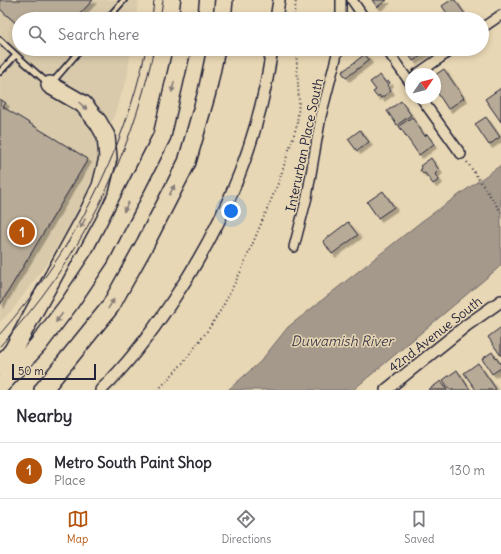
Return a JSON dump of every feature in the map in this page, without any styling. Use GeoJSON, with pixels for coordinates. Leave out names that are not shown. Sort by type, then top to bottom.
{"type":"FeatureCollection","features":[{"type":"Feature","properties":{"kind":"highway"},"geometry":{"type":"LineString","coordinates":[[189,12],[190,0]]}},
{"type":"Feature","properties":{"kind":"highway"},"geometry":{"type":"LineString","coordinates":[[223,12],[224,0]]}},
{"type":"Feature","properties":{"kind":"highway"},"geometry":{"type":"LineString","coordinates":[[0,386],[38,345],[69,304],[100,258],[162,136],[180,56]]}},
{"type":"Feature","properties":{"kind":"highway"},"geometry":{"type":"LineString","coordinates":[[43,390],[110,307],[146,244],[187,162],[207,92],[215,56]]}},
{"type":"Feature","properties":{"kind":"highway"},"geometry":{"type":"LineString","coordinates":[[0,366],[13,350],[88,213],[101,186],[108,158],[106,136],[98,122],[83,104],[50,85]]}},
{"type":"Feature","properties":{"kind":"street"},"geometry":{"type":"LineString","coordinates":[[277,12],[279,0]]}},
{"type":"Feature","properties":{"kind":"street"},"geometry":{"type":"LineString","coordinates":[[341,0],[341,12]]}},
{"type":"Feature","properties":{"kind":"street"},"geometry":{"type":"LineString","coordinates":[[352,0],[360,12]]}},
{"type":"Feature","properties":{"kind":"street"},"geometry":{"type":"LineString","coordinates":[[489,23],[501,15]]}},
{"type":"Feature","properties":{"kind":"street"},"geometry":{"type":"LineString","coordinates":[[101,390],[121,370],[158,323],[194,270],[215,232],[237,182],[256,130],[271,56]]}},
{"type":"Feature","properties":{"kind":"street","name":"Interurban Place South"},"geometry":{"type":"LineString","coordinates":[[294,247],[307,197],[321,116],[336,56]]}},
{"type":"Feature","properties":{"kind":"street"},"geometry":{"type":"LineString","coordinates":[[391,56],[405,74]]}},
{"type":"Feature","properties":{"kind":"street"},"geometry":{"type":"LineString","coordinates":[[426,68],[443,56]]}},
{"type":"Feature","properties":{"kind":"street"},"geometry":{"type":"LineString","coordinates":[[425,104],[461,154]]}},
{"type":"Feature","properties":{"kind":"street","name":"42nd Avenue South"},"geometry":{"type":"LineString","coordinates":[[386,390],[467,325],[501,301]]}},
{"type":"Feature","properties":{"kind":"lane"},"geometry":{"type":"LineString","coordinates":[[113,12],[124,0]]}},
{"type":"Feature","properties":{"kind":"lane"},"geometry":{"type":"LineString","coordinates":[[0,40],[12,51]]}},
{"type":"Feature","properties":{"kind":"lane"},"geometry":{"type":"LineString","coordinates":[[0,72],[15,56]]}},
{"type":"Feature","properties":{"kind":"lane"},"geometry":{"type":"LineString","coordinates":[[17,56],[50,85],[75,56]]}},
{"type":"Feature","properties":{"kind":"path"},"geometry":{"type":"LineString","coordinates":[[295,12],[296,0]]}},
{"type":"Feature","properties":{"kind":"path"},"geometry":{"type":"LineString","coordinates":[[158,390],[182,364],[208,330],[222,308],[242,269],[279,181],[297,124],[299,102],[296,56]]}},
{"type":"Feature","properties":{"kind":"path"},"geometry":{"type":"LineString","coordinates":[[461,154],[501,212]]}},
{"type":"Feature","properties":{"kind":"shaded area"},"geometry":{"type":"Polygon","coordinates":[[[0,0],[138,0],[137,12],[12,12],[12,56],[130,56],[127,79],[82,205],[47,263],[13,309],[0,322],[0,0]]]}},
{"type":"Feature","properties":{"kind":"water","name":"Duwamish River"},"geometry":{"type":"Polygon","coordinates":[[[501,165],[501,265],[353,390],[228,390],[260,362],[288,327],[422,221],[501,165]]]}},
{"type":"Feature","properties":{"kind":"building"},"geometry":{"type":"Polygon","coordinates":[[[0,0],[93,0],[82,12],[12,12],[12,20],[0,9],[0,0]]]}},
{"type":"Feature","properties":{"kind":"building"},"geometry":{"type":"Polygon","coordinates":[[[372,0],[387,0],[377,7],[372,0]]]}},
{"type":"Feature","properties":{"kind":"building"},"geometry":{"type":"Polygon","coordinates":[[[451,0],[455,0],[463,12],[446,12],[442,6],[451,0]]]}},
{"type":"Feature","properties":{"kind":"building"},"geometry":{"type":"Polygon","coordinates":[[[362,56],[366,56],[369,60],[346,78],[342,72],[362,56]]]}},
{"type":"Feature","properties":{"kind":"building"},"geometry":{"type":"Polygon","coordinates":[[[410,56],[421,56],[413,61],[410,56]]]}},
{"type":"Feature","properties":{"kind":"building"},"geometry":{"type":"Polygon","coordinates":[[[444,69],[464,98],[448,109],[441,98],[441,71],[444,69]]]}},
{"type":"Feature","properties":{"kind":"building"},"geometry":{"type":"Polygon","coordinates":[[[380,75],[386,83],[389,81],[390,83],[387,85],[391,91],[381,98],[379,95],[377,97],[373,92],[376,90],[370,82],[380,75]]]}},
{"type":"Feature","properties":{"kind":"building"},"geometry":{"type":"Polygon","coordinates":[[[501,88],[501,122],[485,99],[501,88]]]}},
{"type":"Feature","properties":{"kind":"building"},"geometry":{"type":"Polygon","coordinates":[[[0,99],[6,103],[3,107],[88,159],[0,305],[0,99]]]}},
{"type":"Feature","properties":{"kind":"building"},"geometry":{"type":"Polygon","coordinates":[[[401,101],[411,115],[397,125],[387,111],[401,101]]]}},
{"type":"Feature","properties":{"kind":"building"},"geometry":{"type":"Polygon","coordinates":[[[412,117],[425,136],[427,134],[434,144],[419,155],[399,126],[412,117]]]}},
{"type":"Feature","properties":{"kind":"building"},"geometry":{"type":"Polygon","coordinates":[[[486,117],[500,137],[489,145],[475,124],[486,117]]]}},
{"type":"Feature","properties":{"kind":"building"},"geometry":{"type":"Polygon","coordinates":[[[360,130],[369,142],[357,151],[348,139],[360,130]]]}},
{"type":"Feature","properties":{"kind":"building"},"geometry":{"type":"Polygon","coordinates":[[[431,158],[439,170],[435,174],[439,180],[433,184],[425,173],[423,174],[420,170],[422,169],[420,166],[431,158]]]}},
{"type":"Feature","properties":{"kind":"building"},"geometry":{"type":"Polygon","coordinates":[[[383,191],[394,207],[378,218],[367,202],[383,191]]]}},
{"type":"Feature","properties":{"kind":"building"},"geometry":{"type":"Polygon","coordinates":[[[348,222],[358,235],[332,254],[323,241],[348,222]]]}},
{"type":"Feature","properties":{"kind":"building"},"geometry":{"type":"Polygon","coordinates":[[[500,328],[501,329],[501,356],[488,337],[500,328]]]}},
{"type":"Feature","properties":{"kind":"building"},"geometry":{"type":"Polygon","coordinates":[[[492,352],[501,365],[501,368],[492,374],[482,359],[492,352]]]}},
{"type":"Feature","properties":{"kind":"building"},"geometry":{"type":"Polygon","coordinates":[[[478,363],[496,389],[476,390],[464,373],[478,363]]]}},
{"type":"Feature","properties":{"kind":"building"},"geometry":{"type":"Polygon","coordinates":[[[457,370],[470,390],[450,390],[443,380],[457,370]]]}},
{"type":"Feature","properties":{"kind":"building"},"geometry":{"type":"Polygon","coordinates":[[[441,381],[447,390],[428,390],[441,381]]]}},
{"type":"Feature","properties":{"kind":"tram line"},"geometry":{"type":"LineString","coordinates":[[153,12],[154,0]]}},
{"type":"Feature","properties":{"kind":"tram line"},"geometry":{"type":"LineString","coordinates":[[161,12],[163,0]]}},
{"type":"Feature","properties":{"kind":"tram line"},"geometry":{"type":"LineString","coordinates":[[0,334],[26,303],[50,270],[72,236],[91,201],[109,165],[124,127],[144,56]]}},
{"type":"Feature","properties":{"kind":"tram line"},"geometry":{"type":"LineString","coordinates":[[0,346],[28,314],[54,280],[98,208],[116,170],[131,130],[144,90],[152,56]]}},
{"type":"Feature","properties":{"kind":"place","name":"Metro South Paint Shop"},"geometry":{"type":"Point","coordinates":[22,232]}}]}
